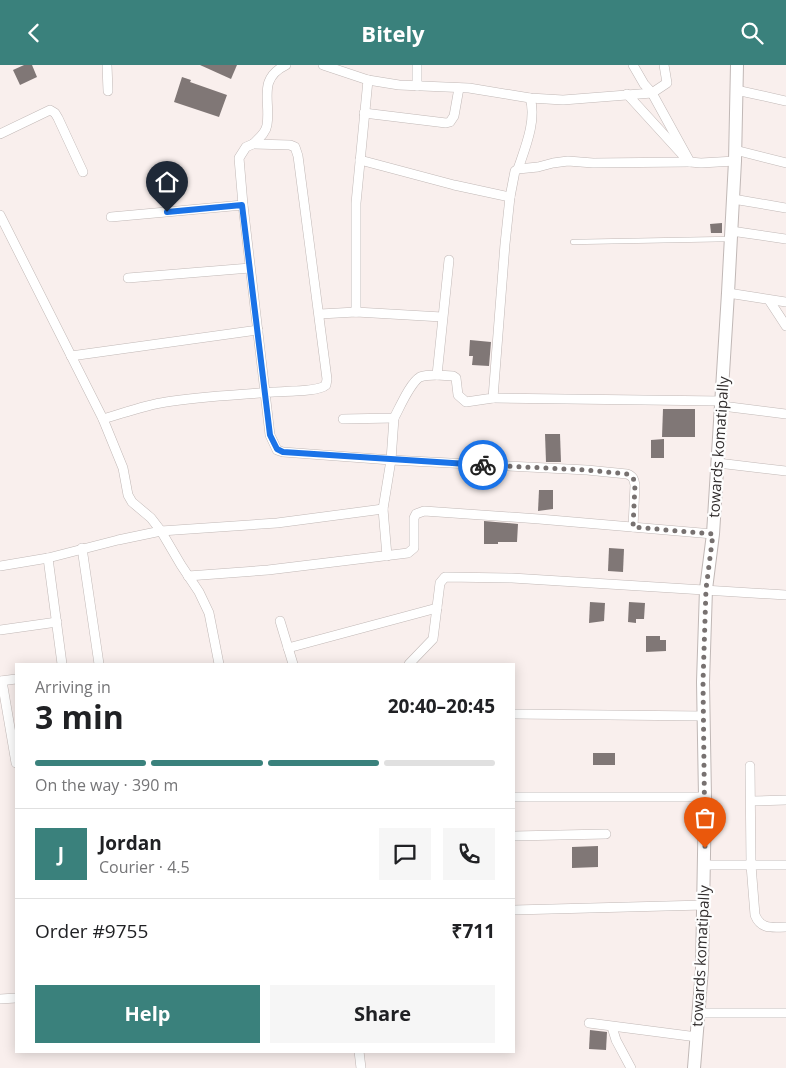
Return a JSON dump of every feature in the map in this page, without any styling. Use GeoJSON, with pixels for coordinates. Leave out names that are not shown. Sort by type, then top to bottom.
{"type":"FeatureCollection","features":[{"type":"Feature","properties":{"kind":"street"},"geometry":{"type":"LineString","coordinates":[[107,65],[108,91]]}},
{"type":"Feature","properties":{"kind":"street"},"geometry":{"type":"LineString","coordinates":[[286,65],[272,74],[268,82],[268,127],[253,144],[246,147],[240,158],[242,205],[270,435],[277,449],[283,452],[391,460],[587,470],[627,474],[632,476],[635,485],[633,527]]}},
{"type":"Feature","properties":{"kind":"street"},"geometry":{"type":"LineString","coordinates":[[323,65],[368,80],[398,85],[459,88],[530,98],[562,100],[652,93],[667,83],[664,65]]}},
{"type":"Feature","properties":{"kind":"street"},"geometry":{"type":"LineString","coordinates":[[417,65],[417,86]]}},
{"type":"Feature","properties":{"kind":"street"},"geometry":{"type":"LineString","coordinates":[[633,65],[644,84],[652,93],[690,162],[701,163],[735,155],[786,163]]}},
{"type":"Feature","properties":{"kind":"street","name":"towards komatipally"},"geometry":{"type":"LineString","coordinates":[[694,1068],[702,969],[704,905],[706,589],[713,534],[722,403],[735,155],[737,65]]}},
{"type":"Feature","properties":{"kind":"street"},"geometry":{"type":"LineString","coordinates":[[356,313],[356,203],[368,80]]}},
{"type":"Feature","properties":{"kind":"street"},"geometry":{"type":"LineString","coordinates":[[364,113],[450,122],[454,116],[459,88]]}},
{"type":"Feature","properties":{"kind":"street"},"geometry":{"type":"LineString","coordinates":[[736,90],[786,101]]}},
{"type":"Feature","properties":{"kind":"street"},"geometry":{"type":"LineString","coordinates":[[518,169],[568,161],[593,163],[689,161],[627,94]]}},
{"type":"Feature","properties":{"kind":"street"},"geometry":{"type":"LineString","coordinates":[[493,398],[510,197],[515,171],[518,169],[528,140],[533,107],[530,98]]}},
{"type":"Feature","properties":{"kind":"street"},"geometry":{"type":"LineString","coordinates":[[0,134],[50,110],[58,118],[83,172]]}},
{"type":"Feature","properties":{"kind":"street"},"geometry":{"type":"LineString","coordinates":[[103,419],[165,402],[318,389],[326,385],[327,379],[320,314],[297,151],[290,145],[253,144]]}},
{"type":"Feature","properties":{"kind":"street"},"geometry":{"type":"LineString","coordinates":[[360,160],[454,185],[510,197]]}},
{"type":"Feature","properties":{"kind":"street"},"geometry":{"type":"LineString","coordinates":[[733,199],[786,208]]}},
{"type":"Feature","properties":{"kind":"street"},"geometry":{"type":"LineString","coordinates":[[111,217],[242,205]]}},
{"type":"Feature","properties":{"kind":"street"},"geometry":{"type":"LineString","coordinates":[[0,215],[103,419],[123,468],[128,495],[132,502],[151,518],[161,531],[199,592],[209,613],[219,663]]}},
{"type":"Feature","properties":{"kind":"street"},"geometry":{"type":"LineString","coordinates":[[731,235],[786,239]]}},
{"type":"Feature","properties":{"kind":"street"},"geometry":{"type":"LineString","coordinates":[[436,375],[449,260]]}},
{"type":"Feature","properties":{"kind":"street"},"geometry":{"type":"LineString","coordinates":[[128,278],[250,268]]}},
{"type":"Feature","properties":{"kind":"street"},"geometry":{"type":"LineString","coordinates":[[728,293],[786,302]]}},
{"type":"Feature","properties":{"kind":"street"},"geometry":{"type":"LineString","coordinates":[[770,300],[786,326]]}},
{"type":"Feature","properties":{"kind":"street"},"geometry":{"type":"LineString","coordinates":[[320,314],[356,313],[442,317]]}},
{"type":"Feature","properties":{"kind":"street"},"geometry":{"type":"LineString","coordinates":[[71,356],[258,330]]}},
{"type":"Feature","properties":{"kind":"street"},"geometry":{"type":"LineString","coordinates":[[388,556],[383,509],[391,460],[394,418],[413,384],[425,375],[453,376],[456,378],[458,395],[466,402],[493,398],[722,403],[786,414]]}},
{"type":"Feature","properties":{"kind":"street"},"geometry":{"type":"LineString","coordinates":[[343,419],[394,418]]}},
{"type":"Feature","properties":{"kind":"street"},"geometry":{"type":"LineString","coordinates":[[718,463],[786,471]]}},
{"type":"Feature","properties":{"kind":"street"},"geometry":{"type":"LineString","coordinates":[[0,566],[48,558],[161,531],[277,523],[383,509]]}},
{"type":"Feature","properties":{"kind":"street"},"geometry":{"type":"LineString","coordinates":[[188,576],[268,570],[412,552],[414,518],[419,512],[424,511],[713,534]]}},
{"type":"Feature","properties":{"kind":"street"},"geometry":{"type":"LineString","coordinates":[[82,549],[99,663]]}},
{"type":"Feature","properties":{"kind":"street"},"geometry":{"type":"LineString","coordinates":[[48,558],[62,663]]}},
{"type":"Feature","properties":{"kind":"street"},"geometry":{"type":"LineString","coordinates":[[410,663],[433,639],[441,581],[448,577],[512,578],[786,595]]}},
{"type":"Feature","properties":{"kind":"street"},"geometry":{"type":"LineString","coordinates":[[288,648],[437,608]]}},
{"type":"Feature","properties":{"kind":"street"},"geometry":{"type":"LineString","coordinates":[[280,621],[293,663]]}},
{"type":"Feature","properties":{"kind":"street"},"geometry":{"type":"LineString","coordinates":[[0,630],[56,622]]}},
{"type":"Feature","properties":{"kind":"street"},"geometry":{"type":"LineString","coordinates":[[15,679],[1,681],[15,758]]}},
{"type":"Feature","properties":{"kind":"street"},"geometry":{"type":"LineString","coordinates":[[515,714],[704,716]]}},
{"type":"Feature","properties":{"kind":"street"},"geometry":{"type":"LineString","coordinates":[[750,766],[751,865],[755,915],[757,921],[765,927],[786,927]]}},
{"type":"Feature","properties":{"kind":"street"},"geometry":{"type":"LineString","coordinates":[[515,797],[705,797]]}},
{"type":"Feature","properties":{"kind":"street"},"geometry":{"type":"LineString","coordinates":[[751,801],[786,800]]}},
{"type":"Feature","properties":{"kind":"street"},"geometry":{"type":"LineString","coordinates":[[515,836],[606,834]]}},
{"type":"Feature","properties":{"kind":"street"},"geometry":{"type":"LineString","coordinates":[[704,865],[786,865]]}},
{"type":"Feature","properties":{"kind":"street"},"geometry":{"type":"LineString","coordinates":[[515,910],[704,905]]}},
{"type":"Feature","properties":{"kind":"street"},"geometry":{"type":"LineString","coordinates":[[0,999],[15,999]]}},
{"type":"Feature","properties":{"kind":"street"},"geometry":{"type":"LineString","coordinates":[[699,1013],[786,1013]]}},
{"type":"Feature","properties":{"kind":"street"},"geometry":{"type":"LineString","coordinates":[[589,1023],[696,1037]]}},
{"type":"Feature","properties":{"kind":"street"},"geometry":{"type":"LineString","coordinates":[[612,1027],[616,1040],[631,1068]]}},
{"type":"Feature","properties":{"kind":"street"},"geometry":{"type":"LineString","coordinates":[[359,1053],[361,1068]]}},
{"type":"Feature","properties":{"kind":"lane"},"geometry":{"type":"LineString","coordinates":[[573,242],[731,235]]}},
{"type":"Feature","properties":{"kind":"building"},"geometry":{"type":"Polygon","coordinates":[[[24,65],[32,65],[37,77],[20,85],[13,70],[24,65]]]}},
{"type":"Feature","properties":{"kind":"building"},"geometry":{"type":"Polygon","coordinates":[[[200,65],[237,65],[231,79],[200,65]]]}},
{"type":"Feature","properties":{"kind":"building"},"geometry":{"type":"Polygon","coordinates":[[[182,77],[191,80],[190,82],[227,95],[219,117],[174,102],[182,77]]]}},
{"type":"Feature","properties":{"kind":"building"},"geometry":{"type":"Polygon","coordinates":[[[722,223],[722,233],[711,233],[710,224],[722,223]]]}},
{"type":"Feature","properties":{"kind":"building"},"geometry":{"type":"Polygon","coordinates":[[[470,340],[491,342],[489,366],[472,365],[473,356],[469,356],[470,340]]]}},
{"type":"Feature","properties":{"kind":"building"},"geometry":{"type":"Polygon","coordinates":[[[663,409],[695,409],[695,437],[662,437],[663,409]]]}},
{"type":"Feature","properties":{"kind":"building"},"geometry":{"type":"Polygon","coordinates":[[[545,434],[560,434],[561,462],[546,462],[545,434]]]}},
{"type":"Feature","properties":{"kind":"building"},"geometry":{"type":"Polygon","coordinates":[[[664,439],[664,458],[651,458],[651,440],[664,439]]]}},
{"type":"Feature","properties":{"kind":"building"},"geometry":{"type":"Polygon","coordinates":[[[539,490],[553,490],[553,509],[538,511],[539,490]]]}},
{"type":"Feature","properties":{"kind":"building"},"geometry":{"type":"Polygon","coordinates":[[[484,521],[518,524],[517,542],[484,544],[484,521]]]}},
{"type":"Feature","properties":{"kind":"building"},"geometry":{"type":"Polygon","coordinates":[[[609,548],[624,549],[623,572],[608,571],[609,548]]]}},
{"type":"Feature","properties":{"kind":"building"},"geometry":{"type":"Polygon","coordinates":[[[590,602],[605,603],[604,621],[589,623],[590,602]]]}},
{"type":"Feature","properties":{"kind":"building"},"geometry":{"type":"Polygon","coordinates":[[[629,602],[645,603],[644,619],[636,619],[636,623],[628,622],[629,602]]]}},
{"type":"Feature","properties":{"kind":"building"},"geometry":{"type":"Polygon","coordinates":[[[646,636],[660,636],[660,640],[666,640],[666,651],[646,652],[646,636]]]}},
{"type":"Feature","properties":{"kind":"building"},"geometry":{"type":"Polygon","coordinates":[[[593,753],[615,753],[615,765],[593,765],[593,753]]]}},
{"type":"Feature","properties":{"kind":"building"},"geometry":{"type":"Polygon","coordinates":[[[598,846],[598,867],[572,868],[572,847],[598,846]]]}},
{"type":"Feature","properties":{"kind":"building"},"geometry":{"type":"Polygon","coordinates":[[[590,1030],[607,1032],[606,1050],[589,1049],[590,1030]]]}},
{"type":"Feature","properties":{"kind":"way so far"},"geometry":{"type":"LineString","coordinates":[[483,465],[627,474],[632,476],[635,485],[633,527],[713,534],[706,589],[703,682],[705,848]]}},
{"type":"Feature","properties":{"kind":"route"},"geometry":{"type":"LineString","coordinates":[[167,212],[242,205],[270,435],[277,449],[283,452],[373,459],[483,465]]}}]}
